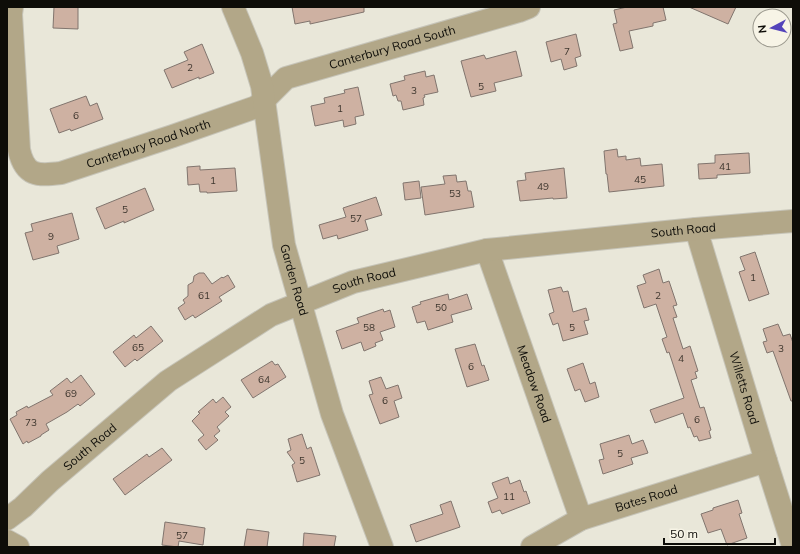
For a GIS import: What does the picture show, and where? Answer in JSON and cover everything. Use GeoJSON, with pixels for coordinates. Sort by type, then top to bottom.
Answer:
{"type":"FeatureCollection","features":[{"type":"Feature","properties":{"kind":"street","name":"Canterbury Road North"},"geometry":{"type":"LineString","coordinates":[[12,7],[11,14],[19,150],[22,160],[34,174],[49,175],[61,173],[256,107],[264,100]]}},
{"type":"Feature","properties":{"kind":"street","name":"Garden Road"},"geometry":{"type":"LineString","coordinates":[[233,7],[252,53],[262,86],[284,245],[332,414],[382,547]]}},
{"type":"Feature","properties":{"kind":"street","name":"Canterbury Road South"},"geometry":{"type":"LineString","coordinates":[[264,100],[286,78],[529,7]]}},
{"type":"Feature","properties":{"kind":"street","name":"South Road"},"geometry":{"type":"LineString","coordinates":[[7,519],[23,507],[168,381],[271,315],[353,282],[487,250],[793,221]]}},
{"type":"Feature","properties":{"kind":"street","name":"Willetts Road"},"geometry":{"type":"LineString","coordinates":[[696,229],[793,546]]}},
{"type":"Feature","properties":{"kind":"street","name":"Meadow Road"},"geometry":{"type":"LineString","coordinates":[[487,250],[581,519]]}},
{"type":"Feature","properties":{"kind":"street","name":"Bates Road"},"geometry":{"type":"LineString","coordinates":[[532,547],[581,519],[766,461]]}},
{"type":"Feature","properties":{"kind":"street"},"geometry":{"type":"LineString","coordinates":[[7,541],[18,547]]}},
{"type":"Feature","properties":{"kind":"building"},"geometry":{"type":"Polygon","coordinates":[[[54,7],[78,7],[78,29],[53,28],[54,7]]]}},
{"type":"Feature","properties":{"kind":"building"},"geometry":{"type":"Polygon","coordinates":[[[292,7],[364,7],[364,12],[310,24],[310,21],[295,24],[292,7]]]}},
{"type":"Feature","properties":{"kind":"building"},"geometry":{"type":"Polygon","coordinates":[[[627,7],[663,7],[666,20],[653,23],[653,26],[629,31],[633,48],[620,51],[613,24],[617,23],[614,10],[627,7]]]}},
{"type":"Feature","properties":{"kind":"building"},"geometry":{"type":"Polygon","coordinates":[[[689,7],[736,7],[728,24],[689,7]]]}},
{"type":"Feature","properties":{"kind":"building"},"geometry":{"type":"Polygon","coordinates":[[[576,34],[581,56],[575,58],[577,66],[564,70],[561,59],[551,62],[546,42],[576,34]]]}},
{"type":"Feature","properties":{"kind":"building"},"geometry":{"type":"Polygon","coordinates":[[[202,44],[214,73],[199,79],[199,77],[172,88],[164,70],[188,60],[184,52],[202,44]]]}},
{"type":"Feature","properties":{"kind":"building"},"geometry":{"type":"Polygon","coordinates":[[[516,51],[522,76],[494,83],[496,91],[471,97],[461,61],[484,55],[486,59],[516,51]]]}},
{"type":"Feature","properties":{"kind":"building"},"geometry":{"type":"Polygon","coordinates":[[[425,71],[426,77],[434,75],[438,92],[424,95],[424,105],[403,110],[401,101],[398,101],[396,95],[393,96],[390,84],[405,80],[404,76],[425,71]]]}},
{"type":"Feature","properties":{"kind":"building"},"geometry":{"type":"Polygon","coordinates":[[[358,87],[364,115],[355,117],[356,124],[344,127],[343,120],[315,126],[311,106],[325,103],[324,98],[345,93],[344,90],[358,87]]]}},
{"type":"Feature","properties":{"kind":"building"},"geometry":{"type":"Polygon","coordinates":[[[86,96],[90,106],[97,103],[103,119],[71,131],[70,129],[59,133],[50,109],[86,96]]]}},
{"type":"Feature","properties":{"kind":"building"},"geometry":{"type":"Polygon","coordinates":[[[617,149],[618,157],[626,156],[626,160],[640,158],[641,166],[662,164],[664,186],[609,192],[604,151],[617,149]]]}},
{"type":"Feature","properties":{"kind":"building"},"geometry":{"type":"Polygon","coordinates":[[[749,153],[750,173],[717,175],[717,178],[699,179],[698,164],[715,163],[715,155],[749,153]]]}},
{"type":"Feature","properties":{"kind":"building"},"geometry":{"type":"Polygon","coordinates":[[[200,166],[200,170],[235,168],[237,191],[207,193],[200,192],[199,184],[188,185],[187,167],[200,166]]]}},
{"type":"Feature","properties":{"kind":"building"},"geometry":{"type":"Polygon","coordinates":[[[564,168],[567,198],[520,201],[517,181],[526,180],[525,173],[564,168]]]}},
{"type":"Feature","properties":{"kind":"building"},"geometry":{"type":"Polygon","coordinates":[[[456,175],[457,182],[466,181],[468,191],[471,191],[474,207],[425,215],[421,187],[445,184],[443,176],[456,175]]]}},
{"type":"Feature","properties":{"kind":"building"},"geometry":{"type":"Polygon","coordinates":[[[419,181],[421,198],[405,200],[403,183],[419,181]]]}},
{"type":"Feature","properties":{"kind":"building"},"geometry":{"type":"Polygon","coordinates":[[[145,188],[154,210],[124,223],[124,221],[105,229],[96,208],[145,188]]]}},
{"type":"Feature","properties":{"kind":"building"},"geometry":{"type":"Polygon","coordinates":[[[376,197],[382,215],[365,220],[368,230],[338,239],[337,235],[323,239],[319,225],[346,217],[343,208],[376,197]]]}},
{"type":"Feature","properties":{"kind":"building"},"geometry":{"type":"Polygon","coordinates":[[[72,213],[79,239],[57,246],[59,253],[33,260],[25,233],[33,231],[31,224],[72,213]]]}},
{"type":"Feature","properties":{"kind":"building"},"geometry":{"type":"Polygon","coordinates":[[[755,252],[769,294],[749,301],[739,272],[745,270],[740,257],[755,252]]]}},
{"type":"Feature","properties":{"kind":"building"},"geometry":{"type":"Polygon","coordinates":[[[659,269],[663,283],[669,281],[677,305],[673,306],[677,317],[673,318],[683,349],[690,346],[698,371],[695,372],[697,378],[691,380],[700,408],[704,407],[711,430],[709,431],[711,438],[699,441],[697,436],[694,437],[690,427],[688,428],[683,413],[655,423],[650,410],[684,398],[669,352],[667,353],[662,339],[667,337],[656,304],[644,308],[637,286],[646,283],[643,275],[659,269]]]}},
{"type":"Feature","properties":{"kind":"building"},"geometry":{"type":"Polygon","coordinates":[[[199,273],[204,273],[212,284],[228,275],[235,287],[219,297],[222,301],[195,318],[193,315],[185,320],[178,308],[185,303],[183,300],[188,296],[188,285],[193,282],[194,276],[199,273]]]}},
{"type":"Feature","properties":{"kind":"building"},"geometry":{"type":"Polygon","coordinates":[[[561,287],[563,292],[568,291],[573,312],[586,308],[589,320],[584,321],[588,334],[563,341],[558,323],[553,325],[549,314],[554,312],[548,290],[561,287]]]}},
{"type":"Feature","properties":{"kind":"building"},"geometry":{"type":"Polygon","coordinates":[[[448,294],[449,300],[467,294],[472,309],[451,315],[453,322],[428,330],[425,321],[417,323],[412,307],[421,304],[420,302],[448,294]]]}},
{"type":"Feature","properties":{"kind":"building"},"geometry":{"type":"Polygon","coordinates":[[[383,309],[384,312],[390,310],[395,327],[380,332],[383,340],[375,343],[376,346],[364,351],[361,342],[342,349],[336,331],[359,323],[357,318],[383,309]]]}},
{"type":"Feature","properties":{"kind":"building"},"geometry":{"type":"Polygon","coordinates":[[[778,324],[783,336],[790,334],[793,343],[793,401],[791,401],[773,351],[767,353],[763,342],[767,341],[763,329],[778,324]]]}},
{"type":"Feature","properties":{"kind":"building"},"geometry":{"type":"Polygon","coordinates":[[[151,326],[163,341],[137,361],[135,359],[125,367],[113,352],[134,335],[136,338],[151,326]]]}},
{"type":"Feature","properties":{"kind":"building"},"geometry":{"type":"Polygon","coordinates":[[[475,344],[482,366],[484,365],[489,380],[467,387],[455,349],[475,344]]]}},
{"type":"Feature","properties":{"kind":"building"},"geometry":{"type":"Polygon","coordinates":[[[272,361],[275,365],[278,364],[286,377],[253,398],[241,380],[272,361]]]}},
{"type":"Feature","properties":{"kind":"building"},"geometry":{"type":"Polygon","coordinates":[[[583,363],[590,384],[595,382],[599,397],[585,402],[580,389],[575,391],[567,369],[583,363]]]}},
{"type":"Feature","properties":{"kind":"building"},"geometry":{"type":"Polygon","coordinates":[[[81,375],[95,394],[80,406],[78,404],[46,424],[49,430],[41,436],[23,444],[10,419],[17,415],[16,412],[27,406],[28,408],[53,395],[50,391],[67,378],[71,383],[81,375]]]}},
{"type":"Feature","properties":{"kind":"building"},"geometry":{"type":"Polygon","coordinates":[[[381,377],[386,389],[398,385],[402,398],[394,401],[399,417],[380,424],[369,395],[373,394],[369,381],[381,377]]]}},
{"type":"Feature","properties":{"kind":"building"},"geometry":{"type":"Polygon","coordinates":[[[223,397],[231,407],[225,412],[229,416],[217,427],[220,431],[214,436],[218,440],[206,450],[198,440],[204,435],[192,421],[200,413],[198,412],[213,399],[216,403],[223,397]]]}},
{"type":"Feature","properties":{"kind":"building"},"geometry":{"type":"Polygon","coordinates":[[[302,434],[307,449],[311,447],[320,475],[297,482],[292,465],[295,463],[287,452],[291,450],[288,439],[302,434]]]}},
{"type":"Feature","properties":{"kind":"building"},"geometry":{"type":"Polygon","coordinates":[[[629,435],[632,444],[643,440],[648,453],[631,458],[633,464],[603,474],[599,460],[604,459],[600,444],[629,435]]]}},
{"type":"Feature","properties":{"kind":"building"},"geometry":{"type":"Polygon","coordinates":[[[162,448],[172,460],[125,495],[113,479],[147,454],[149,457],[162,448]]]}},
{"type":"Feature","properties":{"kind":"building"},"geometry":{"type":"Polygon","coordinates":[[[508,477],[510,484],[520,480],[530,503],[502,514],[500,510],[492,513],[488,502],[498,498],[492,483],[508,477]]]}},
{"type":"Feature","properties":{"kind":"building"},"geometry":{"type":"Polygon","coordinates":[[[738,500],[742,513],[739,514],[747,538],[727,545],[721,529],[708,533],[701,514],[713,510],[713,508],[738,500]]]}},
{"type":"Feature","properties":{"kind":"building"},"geometry":{"type":"Polygon","coordinates":[[[451,501],[460,527],[416,542],[410,525],[443,514],[440,505],[451,501]]]}},
{"type":"Feature","properties":{"kind":"building"},"geometry":{"type":"Polygon","coordinates":[[[165,522],[205,528],[203,545],[179,541],[178,547],[162,545],[165,522]]]}},
{"type":"Feature","properties":{"kind":"building"},"geometry":{"type":"Polygon","coordinates":[[[247,529],[269,532],[267,547],[244,547],[247,529]]]}},
{"type":"Feature","properties":{"kind":"building"},"geometry":{"type":"Polygon","coordinates":[[[304,533],[336,536],[334,547],[303,547],[304,533]]]}}]}
